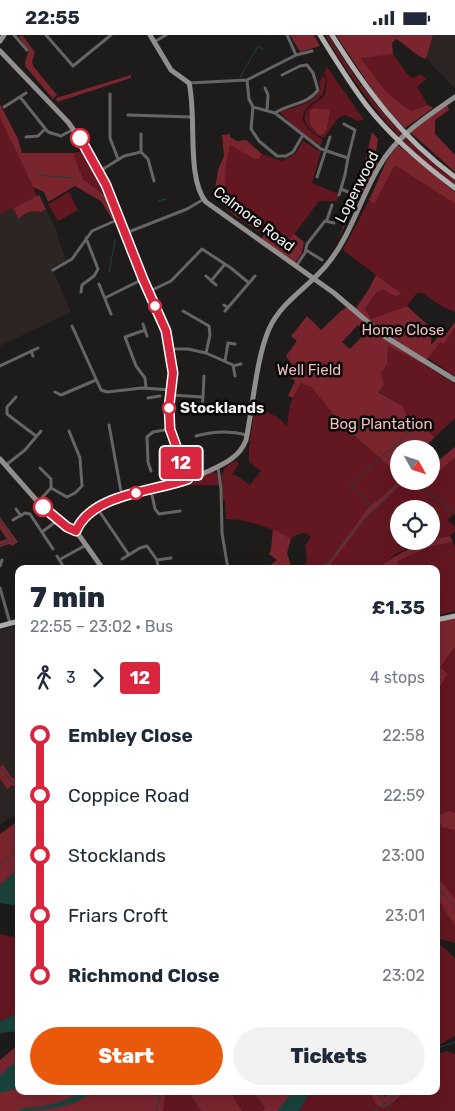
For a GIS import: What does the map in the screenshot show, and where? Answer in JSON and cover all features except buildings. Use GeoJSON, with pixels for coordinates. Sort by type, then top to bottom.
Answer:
{"type":"FeatureCollection","features":[{"type":"Feature","properties":{"kind":"main road"},"geometry":{"type":"LineString","coordinates":[[320,35],[342,72],[368,108],[394,137],[425,165],[455,188]]}},
{"type":"Feature","properties":{"kind":"main road"},"geometry":{"type":"LineString","coordinates":[[332,35],[377,103],[432,160],[455,177]]}},
{"type":"Feature","properties":{"kind":"main road"},"geometry":{"type":"LineString","coordinates":[[440,619],[455,616]]}},
{"type":"Feature","properties":{"kind":"main road"},"geometry":{"type":"LineString","coordinates":[[0,626],[15,622]]}},
{"type":"Feature","properties":{"kind":"street"},"geometry":{"type":"LineString","coordinates":[[0,41],[4,35]]}},
{"type":"Feature","properties":{"kind":"street"},"geometry":{"type":"LineString","coordinates":[[14,35],[27,50]]}},
{"type":"Feature","properties":{"kind":"street"},"geometry":{"type":"LineString","coordinates":[[46,35],[72,65],[110,35]]}},
{"type":"Feature","properties":{"kind":"street"},"geometry":{"type":"LineString","coordinates":[[150,35],[171,70],[189,83],[247,80],[296,55],[312,51]]}},
{"type":"Feature","properties":{"kind":"street"},"geometry":{"type":"LineString","coordinates":[[154,42],[166,35]]}},
{"type":"Feature","properties":{"kind":"street"},"geometry":{"type":"LineString","coordinates":[[287,35],[296,55]]}},
{"type":"Feature","properties":{"kind":"street"},"geometry":{"type":"LineString","coordinates":[[0,51],[46,97],[74,129],[100,171],[148,292],[164,324],[171,349],[173,373],[169,407],[170,429],[188,479]]}},
{"type":"Feature","properties":{"kind":"street"},"geometry":{"type":"LineString","coordinates":[[275,113],[281,109],[305,102],[318,90],[319,86],[310,67],[304,65],[282,75]]}},
{"type":"Feature","properties":{"kind":"street"},"geometry":{"type":"LineString","coordinates":[[292,71],[294,76]]}},
{"type":"Feature","properties":{"kind":"street"},"geometry":{"type":"LineString","coordinates":[[247,80],[253,107],[250,124],[252,132],[259,141],[277,156],[290,155],[303,135]]}},
{"type":"Feature","properties":{"kind":"street","name":"Calmore Road"},"geometry":{"type":"LineString","coordinates":[[189,83],[195,162],[200,191],[204,199],[219,213],[336,295],[384,336],[455,380]]}},
{"type":"Feature","properties":{"kind":"street"},"geometry":{"type":"LineString","coordinates":[[265,88],[268,95],[267,110]]}},
{"type":"Feature","properties":{"kind":"street"},"geometry":{"type":"LineString","coordinates":[[4,107],[26,93]]}},
{"type":"Feature","properties":{"kind":"street"},"geometry":{"type":"LineString","coordinates":[[110,94],[110,142],[118,159]]}},
{"type":"Feature","properties":{"kind":"street"},"geometry":{"type":"LineString","coordinates":[[20,97],[51,134],[61,136],[74,129]]}},
{"type":"Feature","properties":{"kind":"street","name":"Loperwood"},"geometry":{"type":"LineString","coordinates":[[247,435],[267,335],[282,308],[328,264],[339,248],[380,165],[395,145],[411,129],[455,97]]}},
{"type":"Feature","properties":{"kind":"street"},"geometry":{"type":"LineString","coordinates":[[253,107],[275,113],[312,144],[325,151],[348,157]]}},
{"type":"Feature","properties":{"kind":"street"},"geometry":{"type":"LineString","coordinates":[[128,115],[193,117]]}},
{"type":"Feature","properties":{"kind":"street"},"geometry":{"type":"LineString","coordinates":[[339,195],[355,130],[344,124]]}},
{"type":"Feature","properties":{"kind":"street"},"geometry":{"type":"LineString","coordinates":[[26,137],[38,136],[45,129]]}},
{"type":"Feature","properties":{"kind":"street"},"geometry":{"type":"LineString","coordinates":[[141,134],[141,152],[148,159],[154,181]]}},
{"type":"Feature","properties":{"kind":"street"},"geometry":{"type":"LineString","coordinates":[[317,177],[330,137]]}},
{"type":"Feature","properties":{"kind":"street"},"geometry":{"type":"LineString","coordinates":[[100,171],[118,159],[141,152]]}},
{"type":"Feature","properties":{"kind":"street"},"geometry":{"type":"LineString","coordinates":[[341,189],[348,192]]}},
{"type":"Feature","properties":{"kind":"street"},"geometry":{"type":"LineString","coordinates":[[131,231],[187,209],[204,199]]}},
{"type":"Feature","properties":{"kind":"street"},"geometry":{"type":"LineString","coordinates":[[296,266],[307,244],[327,221],[332,205]]}},
{"type":"Feature","properties":{"kind":"street"},"geometry":{"type":"LineString","coordinates":[[53,270],[72,259],[86,238],[96,228],[120,219]]}},
{"type":"Feature","properties":{"kind":"street"},"geometry":{"type":"LineString","coordinates":[[327,221],[334,223]]}},
{"type":"Feature","properties":{"kind":"street"},"geometry":{"type":"LineString","coordinates":[[81,292],[80,287],[94,276],[98,269],[86,238]]}},
{"type":"Feature","properties":{"kind":"street"},"geometry":{"type":"LineString","coordinates":[[201,244],[202,249]]}},
{"type":"Feature","properties":{"kind":"street"},"geometry":{"type":"LineString","coordinates":[[148,292],[171,281],[202,249]]}},
{"type":"Feature","properties":{"kind":"street"},"geometry":{"type":"LineString","coordinates":[[202,249],[206,250],[249,283]]}},
{"type":"Feature","properties":{"kind":"street"},"geometry":{"type":"LineString","coordinates":[[306,249],[322,260]]}},
{"type":"Feature","properties":{"kind":"street"},"geometry":{"type":"LineString","coordinates":[[211,281],[225,265]]}},
{"type":"Feature","properties":{"kind":"street"},"geometry":{"type":"LineString","coordinates":[[206,276],[216,285]]}},
{"type":"Feature","properties":{"kind":"street"},"geometry":{"type":"LineString","coordinates":[[224,305],[226,310],[255,276]]}},
{"type":"Feature","properties":{"kind":"street"},"geometry":{"type":"LineString","coordinates":[[105,298],[143,279]]}},
{"type":"Feature","properties":{"kind":"street"},"geometry":{"type":"LineString","coordinates":[[99,284],[112,314]]}},
{"type":"Feature","properties":{"kind":"street"},"geometry":{"type":"LineString","coordinates":[[183,311],[209,326],[210,335],[206,353]]}},
{"type":"Feature","properties":{"kind":"street"},"geometry":{"type":"LineString","coordinates":[[143,324],[147,336]]}},
{"type":"Feature","properties":{"kind":"street"},"geometry":{"type":"LineString","coordinates":[[72,326],[100,388],[105,391],[146,388],[203,397]]}},
{"type":"Feature","properties":{"kind":"street"},"geometry":{"type":"LineString","coordinates":[[145,330],[125,337],[136,366],[145,378],[146,388]]}},
{"type":"Feature","properties":{"kind":"street"},"geometry":{"type":"LineString","coordinates":[[225,361],[228,343],[235,344]]}},
{"type":"Feature","properties":{"kind":"street"},"geometry":{"type":"LineString","coordinates":[[0,366],[38,348]]}},
{"type":"Feature","properties":{"kind":"street"},"geometry":{"type":"LineString","coordinates":[[171,349],[182,348],[206,353],[233,366],[241,364]]}},
{"type":"Feature","properties":{"kind":"street"},"geometry":{"type":"LineString","coordinates":[[30,351],[33,357]]}},
{"type":"Feature","properties":{"kind":"street"},"geometry":{"type":"LineString","coordinates":[[233,366],[235,376]]}},
{"type":"Feature","properties":{"kind":"street"},"geometry":{"type":"LineString","coordinates":[[202,409],[204,376]]}},
{"type":"Feature","properties":{"kind":"street"},"geometry":{"type":"LineString","coordinates":[[55,392],[61,395],[96,380]]}},
{"type":"Feature","properties":{"kind":"street"},"geometry":{"type":"LineString","coordinates":[[148,397],[158,397],[157,389]]}},
{"type":"Feature","properties":{"kind":"street"},"geometry":{"type":"LineString","coordinates":[[16,397],[6,409],[7,413],[36,437]]}},
{"type":"Feature","properties":{"kind":"street"},"geometry":{"type":"LineString","coordinates":[[115,428],[110,427],[122,497]]}},
{"type":"Feature","properties":{"kind":"street"},"geometry":{"type":"LineString","coordinates":[[151,471],[148,462],[147,437],[153,432],[170,429]]}},
{"type":"Feature","properties":{"kind":"street"},"geometry":{"type":"LineString","coordinates":[[6,465],[25,450],[41,431]]}},
{"type":"Feature","properties":{"kind":"street"},"geometry":{"type":"LineString","coordinates":[[51,488],[67,497],[79,491],[82,486],[80,458],[69,431]]}},
{"type":"Feature","properties":{"kind":"street"},"geometry":{"type":"LineString","coordinates":[[76,531],[82,522],[97,508],[122,497],[188,479],[218,467],[238,453],[244,446],[247,435],[231,431],[210,432],[196,436]]}},
{"type":"Feature","properties":{"kind":"street"},"geometry":{"type":"LineString","coordinates":[[0,459],[38,502],[69,529],[76,531],[100,565]]}},
{"type":"Feature","properties":{"kind":"street"},"geometry":{"type":"LineString","coordinates":[[218,467],[222,489],[222,533],[227,565]]}},
{"type":"Feature","properties":{"kind":"street"},"geometry":{"type":"LineString","coordinates":[[38,502],[51,488],[51,479],[40,468]]}},
{"type":"Feature","properties":{"kind":"street"},"geometry":{"type":"LineString","coordinates":[[151,490],[158,514],[180,511]]}},
{"type":"Feature","properties":{"kind":"street"},"geometry":{"type":"LineString","coordinates":[[97,508],[129,555]]}},
{"type":"Feature","properties":{"kind":"street"},"geometry":{"type":"LineString","coordinates":[[16,509],[21,515]]}},
{"type":"Feature","properties":{"kind":"street"},"geometry":{"type":"LineString","coordinates":[[13,520],[25,513],[30,514],[53,549]]}},
{"type":"Feature","properties":{"kind":"street"},"geometry":{"type":"LineString","coordinates":[[42,532],[58,520]]}},
{"type":"Feature","properties":{"kind":"street"},"geometry":{"type":"LineString","coordinates":[[60,560],[86,545]]}},
{"type":"Feature","properties":{"kind":"street"},"geometry":{"type":"LineString","coordinates":[[122,559],[146,546],[157,560],[158,565]]}},
{"type":"Feature","properties":{"kind":"street"},"geometry":{"type":"LineString","coordinates":[[57,556],[62,565]]}},
{"type":"Feature","properties":{"kind":"street"},"geometry":{"type":"LineString","coordinates":[[157,560],[171,558]]}},
{"type":"Feature","properties":{"kind":"street"},"geometry":{"type":"LineString","coordinates":[[0,566],[2,560]]}},
{"type":"Feature","properties":{"kind":"street"},"geometry":{"type":"LineString","coordinates":[[0,588],[10,623]]}},
{"type":"Feature","properties":{"kind":"shaded area"},"geometry":{"type":"Polygon","coordinates":[[[325,35],[328,35],[355,76],[384,114],[418,149],[455,180],[455,185],[416,153],[382,117],[352,77],[325,35]]]}},
{"type":"Feature","properties":{"kind":"shaded area"},"geometry":{"type":"Polygon","coordinates":[[[421,35],[455,35],[455,89],[429,62],[421,35]]]}},
{"type":"Feature","properties":{"kind":"shaded area"},"geometry":{"type":"Polygon","coordinates":[[[393,54],[409,76],[414,78],[420,74],[426,79],[417,87],[428,105],[411,111],[403,106],[383,87],[360,57],[393,54]]]}},
{"type":"Feature","properties":{"kind":"shaded area"},"geometry":{"type":"Polygon","coordinates":[[[327,67],[364,120],[358,121],[345,115],[338,118],[324,138],[311,130],[305,122],[305,117],[309,108],[325,95],[327,79],[324,73],[327,67]],[[314,108],[311,121],[327,129],[329,117],[326,109],[314,108]]]}},
{"type":"Feature","properties":{"kind":"shaded area"},"geometry":{"type":"Polygon","coordinates":[[[323,75],[326,79],[323,94],[308,107],[303,117],[306,126],[323,140],[320,146],[292,125],[280,112],[304,104],[314,98],[321,88],[319,83],[323,75]]]}},
{"type":"Feature","properties":{"kind":"shaded area"},"geometry":{"type":"Polygon","coordinates":[[[0,116],[37,196],[0,214],[0,116]]]}},
{"type":"Feature","properties":{"kind":"shaded area"},"geometry":{"type":"Polygon","coordinates":[[[303,141],[321,152],[312,183],[339,196],[337,201],[319,201],[285,247],[246,223],[228,207],[220,189],[221,179],[230,143],[233,143],[257,159],[262,154],[282,161],[295,154],[303,141]]]}},
{"type":"Feature","properties":{"kind":"shaded area"},"geometry":{"type":"Polygon","coordinates":[[[84,151],[108,197],[83,179],[73,153],[84,151]]]}},
{"type":"Feature","properties":{"kind":"shaded area"},"geometry":{"type":"Polygon","coordinates":[[[395,165],[455,204],[455,312],[443,307],[422,293],[417,293],[407,306],[373,319],[365,310],[376,293],[383,290],[395,296],[401,294],[343,250],[369,200],[374,203],[395,165]]]}},
{"type":"Feature","properties":{"kind":"shaded area"},"geometry":{"type":"Polygon","coordinates":[[[69,192],[78,210],[58,221],[48,204],[69,192]]]}},
{"type":"Feature","properties":{"kind":"shaded area"},"geometry":{"type":"Polygon","coordinates":[[[39,195],[56,229],[59,242],[67,260],[52,268],[71,312],[0,346],[0,214],[39,195]]]}},
{"type":"Feature","properties":{"kind":"shaded area"},"geometry":{"type":"Polygon","coordinates":[[[455,327],[455,377],[428,358],[440,341],[444,343],[455,327]]]}},
{"type":"Feature","properties":{"kind":"shaded area"},"geometry":{"type":"Polygon","coordinates":[[[388,346],[411,356],[455,384],[455,418],[435,437],[413,419],[407,418],[403,406],[378,391],[384,385],[381,373],[387,365],[388,346]]]}},
{"type":"Feature","properties":{"kind":"shaded area"},"geometry":{"type":"Polygon","coordinates":[[[301,383],[312,388],[341,424],[390,467],[390,490],[369,507],[328,562],[323,565],[305,565],[307,560],[305,545],[311,537],[305,533],[296,535],[291,539],[260,525],[226,519],[222,486],[222,476],[225,468],[236,461],[239,464],[231,476],[234,474],[250,485],[261,471],[249,462],[255,406],[277,417],[287,426],[290,404],[301,383]]]}},
{"type":"Feature","properties":{"kind":"shaded area"},"geometry":{"type":"Polygon","coordinates":[[[455,458],[455,515],[453,514],[448,520],[455,527],[455,531],[450,536],[440,538],[440,500],[390,500],[390,550],[404,550],[381,565],[330,565],[366,518],[396,490],[440,490],[440,470],[455,458]]]}},
{"type":"Feature","properties":{"kind":"shaded area"},"geometry":{"type":"Polygon","coordinates":[[[211,472],[216,473],[219,477],[220,485],[189,485],[188,482],[211,472]]]}},
{"type":"Feature","properties":{"kind":"shaded area"},"geometry":{"type":"Polygon","coordinates":[[[453,542],[455,548],[455,611],[440,615],[440,565],[398,565],[398,561],[423,550],[440,550],[440,544],[453,542]]]}},
{"type":"Feature","properties":{"kind":"shaded area"},"geometry":{"type":"Polygon","coordinates":[[[455,620],[455,943],[440,939],[440,625],[455,620]]]}},
{"type":"Feature","properties":{"kind":"shaded area"},"geometry":{"type":"Polygon","coordinates":[[[15,626],[15,815],[0,824],[0,630],[15,626]]]}},
{"type":"Feature","properties":{"kind":"shaded area"},"geometry":{"type":"Polygon","coordinates":[[[15,872],[15,905],[0,903],[0,885],[15,872]]]}},
{"type":"Feature","properties":{"kind":"shaded area"},"geometry":{"type":"Polygon","coordinates":[[[0,934],[15,937],[15,1015],[0,1021],[0,934]]]}},
{"type":"Feature","properties":{"kind":"shaded area"},"geometry":{"type":"Polygon","coordinates":[[[440,945],[455,959],[455,1036],[440,1045],[440,945]]]}},
{"type":"Feature","properties":{"kind":"shaded area"},"geometry":{"type":"Polygon","coordinates":[[[15,1015],[15,1031],[0,1033],[0,1021],[15,1015]]]}},
{"type":"Feature","properties":{"kind":"shaded area"},"geometry":{"type":"Polygon","coordinates":[[[447,1051],[455,1054],[455,1111],[299,1111],[309,1095],[372,1095],[375,1100],[394,1103],[402,1095],[440,1095],[440,1054],[447,1051]]]}},
{"type":"Feature","properties":{"kind":"shaded area"},"geometry":{"type":"Polygon","coordinates":[[[15,1062],[15,1089],[0,1093],[0,1075],[15,1062]]]}},
{"type":"Feature","properties":{"kind":"shaded area"},"geometry":{"type":"Polygon","coordinates":[[[77,1095],[89,1095],[68,1105],[39,1110],[18,1111],[20,1109],[37,1107],[77,1095]]]}},
{"type":"Feature","properties":{"kind":"shaded area"},"geometry":{"type":"Polygon","coordinates":[[[165,1095],[191,1095],[201,1111],[163,1111],[165,1095]]]}},
{"type":"Feature","properties":{"kind":"shaded area"},"geometry":{"type":"Polygon","coordinates":[[[232,1095],[255,1095],[265,1108],[262,1111],[242,1111],[232,1095]]]}},
{"type":"Feature","properties":{"kind":"shaded area"},"geometry":{"type":"Polygon","coordinates":[[[291,1095],[309,1095],[299,1111],[277,1111],[291,1095]]]}},
{"type":"Feature","properties":{"kind":"green space"},"geometry":{"type":"Polygon","coordinates":[[[22,35],[35,52],[32,62],[34,67],[57,95],[53,99],[25,66],[29,50],[19,37],[22,35]]]}},
{"type":"Feature","properties":{"kind":"green space"},"geometry":{"type":"Polygon","coordinates":[[[290,35],[314,35],[320,46],[300,52],[290,35]]]}},
{"type":"Feature","properties":{"kind":"green space"},"geometry":{"type":"Polygon","coordinates":[[[336,35],[433,35],[426,59],[418,56],[396,39],[392,43],[393,54],[361,58],[383,87],[403,106],[411,111],[428,105],[433,108],[405,128],[380,101],[336,35]]]}},
{"type":"Feature","properties":{"kind":"green space"},"geometry":{"type":"Polygon","coordinates":[[[131,75],[131,78],[57,102],[56,98],[131,75]]]}},
{"type":"Feature","properties":{"kind":"green space"},"geometry":{"type":"Polygon","coordinates":[[[0,104],[18,139],[22,153],[73,153],[83,179],[107,197],[117,217],[112,219],[101,201],[75,186],[48,202],[44,192],[33,187],[0,117],[0,104]]]}},
{"type":"Feature","properties":{"kind":"green space"},"geometry":{"type":"Polygon","coordinates":[[[447,105],[449,110],[435,120],[435,134],[455,155],[455,172],[410,132],[447,105]]]}},
{"type":"Feature","properties":{"kind":"green space"},"geometry":{"type":"Polygon","coordinates":[[[314,108],[330,111],[327,129],[322,135],[318,135],[310,123],[310,111],[314,108]]]}},
{"type":"Feature","properties":{"kind":"green space"},"geometry":{"type":"Polygon","coordinates":[[[372,132],[378,139],[376,152],[378,163],[338,239],[357,194],[372,132]]]}},
{"type":"Feature","properties":{"kind":"green space"},"geometry":{"type":"Polygon","coordinates":[[[230,134],[230,137],[237,141],[246,140],[262,154],[259,159],[255,159],[230,145],[225,169],[225,183],[230,207],[239,219],[224,206],[215,189],[218,170],[224,156],[222,135],[230,134]]]}},
{"type":"Feature","properties":{"kind":"green space"},"geometry":{"type":"Polygon","coordinates":[[[398,145],[455,192],[455,204],[395,165],[374,204],[369,200],[387,160],[398,145]]]}},
{"type":"Feature","properties":{"kind":"green space"},"geometry":{"type":"Polygon","coordinates":[[[39,195],[46,209],[41,212],[29,212],[19,219],[13,208],[39,195]]]}},
{"type":"Feature","properties":{"kind":"green space"},"geometry":{"type":"Polygon","coordinates":[[[294,234],[304,242],[302,253],[295,263],[261,240],[264,235],[285,247],[294,234]]]}},
{"type":"Feature","properties":{"kind":"green space"},"geometry":{"type":"Polygon","coordinates":[[[376,275],[402,294],[395,296],[383,290],[376,293],[365,309],[372,319],[407,306],[432,329],[431,345],[442,333],[445,336],[455,322],[455,327],[444,344],[440,342],[424,364],[388,346],[387,365],[381,373],[384,385],[378,392],[403,406],[407,418],[412,419],[435,437],[432,440],[390,440],[390,467],[341,424],[312,388],[301,383],[293,398],[288,396],[295,381],[287,375],[293,367],[286,356],[297,341],[291,336],[307,316],[321,330],[351,304],[356,308],[376,275]],[[358,325],[342,342],[350,349],[366,332],[358,325]]]}},
{"type":"Feature","properties":{"kind":"green space"},"geometry":{"type":"Polygon","coordinates":[[[455,447],[455,458],[440,470],[440,459],[455,447]]]}},
{"type":"Feature","properties":{"kind":"green space"},"geometry":{"type":"Polygon","coordinates":[[[390,490],[396,490],[366,518],[330,565],[323,565],[328,562],[369,507],[390,490]]]}},
{"type":"Feature","properties":{"kind":"green space"},"geometry":{"type":"Polygon","coordinates":[[[0,517],[18,542],[12,546],[10,544],[0,547],[0,541],[7,539],[0,529],[0,517]]]}},
{"type":"Feature","properties":{"kind":"green space"},"geometry":{"type":"Polygon","coordinates":[[[273,529],[291,539],[287,553],[291,565],[270,565],[277,560],[269,554],[273,529]]]}},
{"type":"Feature","properties":{"kind":"green space"},"geometry":{"type":"Polygon","coordinates":[[[450,536],[453,542],[440,544],[440,538],[450,536]]]}},
{"type":"Feature","properties":{"kind":"green space"},"geometry":{"type":"Polygon","coordinates":[[[408,550],[423,550],[398,561],[398,565],[382,565],[408,550]]]}},
{"type":"Feature","properties":{"kind":"green space"},"geometry":{"type":"Polygon","coordinates":[[[455,617],[455,647],[440,667],[440,621],[455,617]]]}},
{"type":"Feature","properties":{"kind":"green space"},"geometry":{"type":"Polygon","coordinates":[[[440,667],[448,674],[440,686],[440,667]]]}},
{"type":"Feature","properties":{"kind":"green space"},"geometry":{"type":"Polygon","coordinates":[[[0,765],[1,767],[3,765],[12,778],[15,777],[15,787],[12,785],[7,789],[0,778],[0,765]]]}},
{"type":"Feature","properties":{"kind":"green space"},"geometry":{"type":"Polygon","coordinates":[[[448,811],[455,813],[455,830],[442,827],[440,815],[448,811]]]}},
{"type":"Feature","properties":{"kind":"green space"},"geometry":{"type":"Polygon","coordinates":[[[15,823],[15,872],[0,885],[0,834],[15,823]]]}},
{"type":"Feature","properties":{"kind":"green space"},"geometry":{"type":"Polygon","coordinates":[[[440,880],[455,899],[455,925],[447,913],[441,902],[440,880]]]}},
{"type":"Feature","properties":{"kind":"green space"},"geometry":{"type":"Polygon","coordinates":[[[15,1047],[15,1095],[165,1095],[163,1111],[0,1111],[0,1060],[15,1047]]]}},
{"type":"Feature","properties":{"kind":"green space"},"geometry":{"type":"Polygon","coordinates":[[[191,1095],[232,1095],[242,1111],[201,1111],[191,1095]]]}},
{"type":"Feature","properties":{"kind":"green space"},"geometry":{"type":"Polygon","coordinates":[[[255,1095],[299,1095],[286,1111],[262,1111],[265,1108],[255,1095]]]}},
{"type":"Feature","properties":{"kind":"green space"},"geometry":{"type":"Polygon","coordinates":[[[371,1095],[383,1095],[385,1097],[387,1095],[402,1095],[383,1108],[376,1104],[371,1095]]]}},
{"type":"Feature","properties":{"kind":"waterway"},"geometry":{"type":"LineString","coordinates":[[240,77],[258,46],[264,50]]}},
{"type":"Feature","properties":{"kind":"waterway"},"geometry":{"type":"LineString","coordinates":[[37,175],[74,178]]}},
{"type":"Feature","properties":{"kind":"waterway"},"geometry":{"type":"LineString","coordinates":[[158,201],[166,199]]}},
{"type":"Feature","properties":{"kind":"waterway"},"geometry":{"type":"LineString","coordinates":[[109,273],[115,240]]}},
{"type":"Feature","properties":{"kind":"waterway"},"geometry":{"type":"LineString","coordinates":[[373,508],[350,484],[414,429]]}},
{"type":"Feature","properties":{"kind":"waterway"},"geometry":{"type":"LineString","coordinates":[[326,565],[365,518],[393,490]]}},
{"type":"Feature","properties":{"kind":"waterway"},"geometry":{"type":"LineString","coordinates":[[425,490],[455,513]]}},
{"type":"Feature","properties":{"kind":"waterway"},"geometry":{"type":"LineString","coordinates":[[0,520],[13,540],[0,545]]}},
{"type":"Feature","properties":{"kind":"waterway"},"geometry":{"type":"LineString","coordinates":[[0,768],[15,783]]}},
{"type":"Feature","properties":{"kind":"waterway"},"geometry":{"type":"LineString","coordinates":[[0,865],[15,851]]}},
{"type":"Feature","properties":{"kind":"waterway"},"geometry":{"type":"LineString","coordinates":[[440,890],[455,906]]}},
{"type":"Feature","properties":{"kind":"waterway"},"geometry":{"type":"LineString","coordinates":[[440,1047],[455,1042]]}},
{"type":"Feature","properties":{"kind":"waterway"},"geometry":{"type":"LineString","coordinates":[[156,1111],[160,1095]]}},
{"type":"Feature","properties":{"kind":"waterway"},"geometry":{"type":"LineString","coordinates":[[378,1095],[391,1111]]}},
{"type":"Feature","properties":{"kind":"waterway"},"geometry":{"type":"LineString","coordinates":[[373,1111],[390,1101],[394,1095]]}},
{"type":"Feature","properties":{"kind":"bus line","name":"12"},"geometry":{"type":"LineString","coordinates":[[43,507],[71,530],[76,531],[86,517],[107,502],[188,479],[170,429],[169,407],[173,381],[170,343],[116,207],[95,161],[80,138]]}},
{"type":"Feature","properties":{"kind":"place","name":"Stocklands"},"geometry":{"type":"Point","coordinates":[169,408]}},
{"type":"Feature","properties":{"kind":"park label","name":"Home Close"},"geometry":{"type":"Point","coordinates":[403,330]}},
{"type":"Feature","properties":{"kind":"park label","name":"Well Field"},"geometry":{"type":"Point","coordinates":[309,370]}},
{"type":"Feature","properties":{"kind":"park label","name":"Bog Plantation"},"geometry":{"type":"Point","coordinates":[381,424]}}]}
